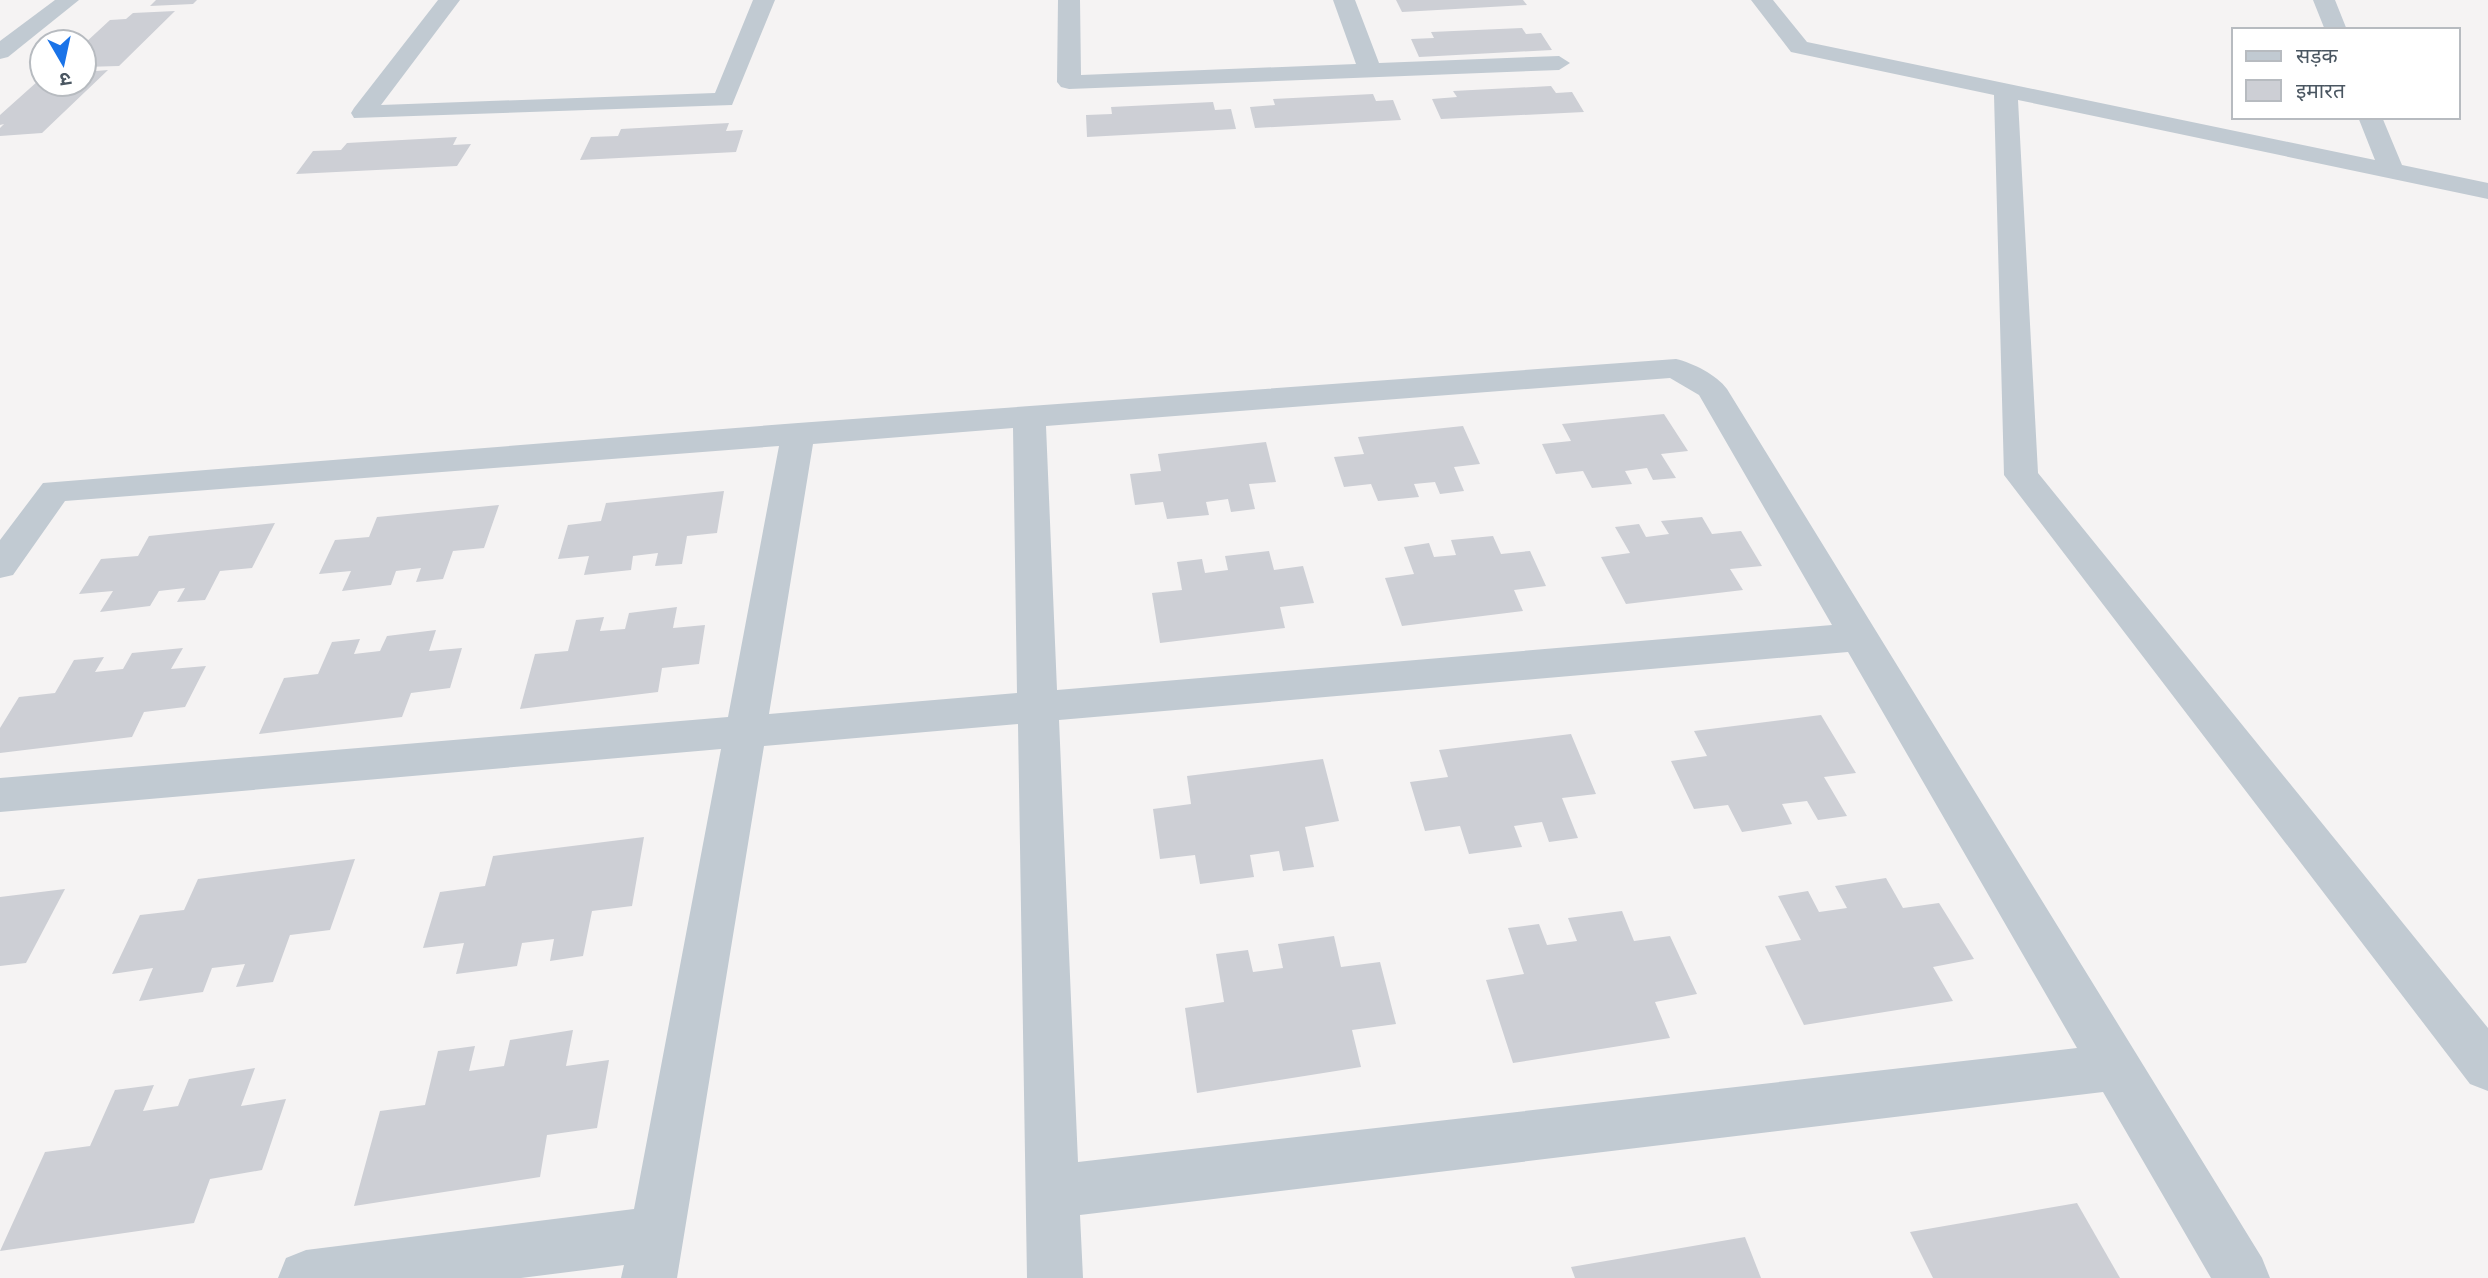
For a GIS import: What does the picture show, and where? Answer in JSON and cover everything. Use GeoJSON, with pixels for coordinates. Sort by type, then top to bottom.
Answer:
{"type":"FeatureCollection","features":[{"type":"Feature","properties":{"kind":"street"},"geometry":{"type":"LineString","coordinates":[[0,52],[68,0]]}},
{"type":"Feature","properties":{"kind":"street"},"geometry":{"type":"LineString","coordinates":[[449,0],[363,113],[723,100],[764,0]]}},
{"type":"Feature","properties":{"kind":"street"},"geometry":{"type":"LineString","coordinates":[[1069,0],[1069,82],[1559,63]]}},
{"type":"Feature","properties":{"kind":"street"},"geometry":{"type":"LineString","coordinates":[[1344,0],[1370,70]]}},
{"type":"Feature","properties":{"kind":"street"},"geometry":{"type":"LineString","coordinates":[[1762,0],[1799,47],[2488,191]]}},
{"type":"Feature","properties":{"kind":"street"},"geometry":{"type":"LineString","coordinates":[[2324,0],[2335,28]]}},
{"type":"Feature","properties":{"kind":"street"},"geometry":{"type":"LineString","coordinates":[[2006,90],[2021,475],[2488,1067]]}},
{"type":"Feature","properties":{"kind":"street"},"geometry":{"type":"LineString","coordinates":[[2372,119],[2392,171]]}},
{"type":"Feature","properties":{"kind":"street"},"geometry":{"type":"LineString","coordinates":[[0,566],[55,491],[1676,368],[1711,389],[2242,1278]]}},
{"type":"Feature","properties":{"kind":"street"},"geometry":{"type":"LineString","coordinates":[[1030,416],[1055,1278]]}},
{"type":"Feature","properties":{"kind":"street"},"geometry":{"type":"LineString","coordinates":[[306,1278],[653,1256],[799,433]]}},
{"type":"Feature","properties":{"kind":"street"},"geometry":{"type":"LineString","coordinates":[[0,795],[1858,637]]}},
{"type":"Feature","properties":{"kind":"street"},"geometry":{"type":"LineString","coordinates":[[1052,1192],[2115,1067]]}},
{"type":"Feature","properties":{"kind":"building"},"geometry":{"type":"Polygon","coordinates":[[[156,0],[197,0],[193,4],[150,6],[156,0]]]}},
{"type":"Feature","properties":{"kind":"building"},"geometry":{"type":"Polygon","coordinates":[[[1396,0],[1523,0],[1527,5],[1402,12],[1396,0]]]}},
{"type":"Feature","properties":{"kind":"building"},"geometry":{"type":"Polygon","coordinates":[[[175,11],[119,66],[98,67],[98,31],[110,20],[126,19],[133,13],[175,11]]]}},
{"type":"Feature","properties":{"kind":"building"},"geometry":{"type":"Polygon","coordinates":[[[1522,28],[1526,34],[1541,33],[1552,50],[1419,57],[1411,39],[1434,38],[1431,32],[1522,28]]]}},
{"type":"Feature","properties":{"kind":"building"},"geometry":{"type":"Polygon","coordinates":[[[108,70],[98,80],[98,71],[108,70]]]}},
{"type":"Feature","properties":{"kind":"building"},"geometry":{"type":"Polygon","coordinates":[[[1551,86],[1556,93],[1572,92],[1584,112],[1441,119],[1432,99],[1457,97],[1453,91],[1551,86]]]}},
{"type":"Feature","properties":{"kind":"building"},"geometry":{"type":"Polygon","coordinates":[[[28,90],[28,98],[79,98],[42,133],[0,136],[0,128],[4,124],[0,125],[0,115],[28,90]]]}},
{"type":"Feature","properties":{"kind":"building"},"geometry":{"type":"Polygon","coordinates":[[[1373,94],[1376,101],[1393,100],[1401,120],[1255,128],[1250,107],[1275,105],[1273,99],[1373,94]]]}},
{"type":"Feature","properties":{"kind":"building"},"geometry":{"type":"Polygon","coordinates":[[[1213,102],[1215,110],[1231,109],[1236,129],[1087,137],[1086,115],[1112,114],[1111,107],[1213,102]]]}},
{"type":"Feature","properties":{"kind":"building"},"geometry":{"type":"Polygon","coordinates":[[[729,123],[726,131],[743,130],[736,152],[580,160],[591,137],[618,136],[621,129],[729,123]]]}},
{"type":"Feature","properties":{"kind":"building"},"geometry":{"type":"Polygon","coordinates":[[[457,137],[453,145],[471,144],[457,166],[296,174],[313,151],[341,150],[347,143],[457,137]]]}},
{"type":"Feature","properties":{"kind":"building"},"geometry":{"type":"Polygon","coordinates":[[[1664,414],[1688,451],[1661,454],[1676,478],[1653,480],[1647,468],[1625,471],[1632,484],[1592,488],[1583,471],[1556,474],[1542,444],[1571,441],[1562,424],[1664,414]]]}},
{"type":"Feature","properties":{"kind":"building"},"geometry":{"type":"Polygon","coordinates":[[[1463,426],[1480,464],[1454,467],[1464,491],[1440,494],[1435,482],[1414,484],[1419,497],[1378,501],[1371,484],[1344,487],[1334,457],[1364,454],[1358,437],[1463,426]]]}},
{"type":"Feature","properties":{"kind":"building"},"geometry":{"type":"Polygon","coordinates":[[[1266,442],[1276,482],[1249,484],[1255,509],[1231,512],[1228,499],[1206,502],[1209,515],[1167,519],[1163,502],[1135,505],[1130,474],[1161,471],[1158,454],[1266,442]]]}},
{"type":"Feature","properties":{"kind":"building"},"geometry":{"type":"Polygon","coordinates":[[[724,491],[717,533],[687,536],[682,564],[655,566],[658,553],[633,556],[631,570],[584,575],[589,556],[558,559],[568,525],[601,521],[606,503],[724,491]]]}},
{"type":"Feature","properties":{"kind":"building"},"geometry":{"type":"Polygon","coordinates":[[[499,505],[484,548],[453,551],[443,579],[416,582],[421,568],[396,571],[391,585],[342,591],[351,571],[319,574],[335,540],[369,537],[377,517],[499,505]]]}},
{"type":"Feature","properties":{"kind":"building"},"geometry":{"type":"Polygon","coordinates":[[[1702,517],[1712,534],[1741,531],[1762,566],[1730,569],[1743,590],[1626,604],[1601,557],[1630,553],[1615,527],[1639,524],[1646,537],[1669,534],[1661,521],[1702,517]]]}},
{"type":"Feature","properties":{"kind":"building"},"geometry":{"type":"Polygon","coordinates":[[[275,523],[252,568],[220,571],[205,600],[177,602],[185,588],[159,591],[150,606],[100,612],[113,591],[79,594],[101,559],[138,556],[149,536],[275,523]]]}},
{"type":"Feature","properties":{"kind":"building"},"geometry":{"type":"Polygon","coordinates":[[[1493,536],[1501,554],[1530,551],[1546,586],[1514,590],[1523,611],[1402,626],[1385,578],[1414,574],[1404,547],[1429,543],[1434,557],[1456,555],[1451,540],[1493,536]]]}},
{"type":"Feature","properties":{"kind":"building"},"geometry":{"type":"Polygon","coordinates":[[[1269,551],[1274,570],[1303,566],[1314,603],[1280,607],[1285,628],[1160,643],[1152,593],[1182,590],[1177,562],[1202,559],[1205,573],[1228,570],[1225,556],[1269,551]]]}},
{"type":"Feature","properties":{"kind":"building"},"geometry":{"type":"Polygon","coordinates":[[[677,607],[673,628],[705,625],[699,664],[662,668],[658,692],[520,709],[535,654],[568,651],[576,620],[604,617],[600,631],[625,629],[629,613],[677,607]]]}},
{"type":"Feature","properties":{"kind":"building"},"geometry":{"type":"Polygon","coordinates":[[[436,630],[429,651],[462,648],[450,688],[411,693],[402,717],[259,734],[284,678],[318,674],[332,642],[360,639],[354,654],[380,651],[387,636],[436,630]]]}},
{"type":"Feature","properties":{"kind":"building"},"geometry":{"type":"Polygon","coordinates":[[[183,648],[171,669],[206,666],[185,707],[144,712],[132,737],[0,753],[0,728],[19,697],[55,693],[74,660],[104,657],[95,672],[123,669],[132,653],[183,648]]]}},
{"type":"Feature","properties":{"kind":"building"},"geometry":{"type":"Polygon","coordinates":[[[1821,715],[1856,773],[1824,777],[1847,816],[1818,820],[1807,801],[1782,804],[1792,824],[1742,832],[1728,805],[1694,809],[1671,761],[1707,756],[1694,731],[1821,715]]]}},
{"type":"Feature","properties":{"kind":"building"},"geometry":{"type":"Polygon","coordinates":[[[1571,734],[1596,794],[1562,798],[1578,838],[1549,842],[1542,822],[1514,826],[1522,847],[1469,854],[1460,826],[1425,831],[1410,782],[1448,777],[1439,750],[1571,734]]]}},
{"type":"Feature","properties":{"kind":"building"},"geometry":{"type":"Polygon","coordinates":[[[1323,759],[1339,821],[1305,827],[1314,867],[1283,871],[1279,851],[1250,855],[1254,877],[1200,884],[1195,855],[1160,859],[1153,809],[1191,804],[1187,776],[1323,759]]]}},
{"type":"Feature","properties":{"kind":"building"},"geometry":{"type":"Polygon","coordinates":[[[644,837],[632,906],[592,911],[583,956],[550,961],[554,939],[522,943],[517,966],[456,974],[464,943],[423,948],[440,892],[485,886],[493,856],[644,837]]]}},
{"type":"Feature","properties":{"kind":"building"},"geometry":{"type":"Polygon","coordinates":[[[355,859],[330,930],[290,935],[273,982],[236,987],[245,964],[212,968],[203,992],[139,1001],[153,968],[112,974],[140,915],[184,910],[198,879],[355,859]]]}},
{"type":"Feature","properties":{"kind":"building"},"geometry":{"type":"Polygon","coordinates":[[[1886,878],[1903,908],[1939,903],[1974,959],[1933,967],[1953,1001],[1804,1025],[1765,946],[1801,940],[1778,896],[1808,891],[1819,912],[1847,908],[1835,886],[1886,878]]]}},
{"type":"Feature","properties":{"kind":"building"},"geometry":{"type":"Polygon","coordinates":[[[65,889],[26,963],[0,966],[0,897],[65,889]]]}},
{"type":"Feature","properties":{"kind":"building"},"geometry":{"type":"Polygon","coordinates":[[[1622,911],[1634,941],[1670,936],[1697,994],[1655,1002],[1670,1038],[1513,1063],[1486,980],[1524,974],[1508,928],[1539,924],[1547,945],[1577,941],[1568,918],[1622,911]]]}},
{"type":"Feature","properties":{"kind":"building"},"geometry":{"type":"Polygon","coordinates":[[[1334,936],[1341,967],[1380,962],[1396,1024],[1352,1030],[1361,1067],[1197,1093],[1185,1008],[1224,1002],[1216,954],[1248,950],[1253,972],[1283,968],[1278,944],[1334,936]]]}},
{"type":"Feature","properties":{"kind":"building"},"geometry":{"type":"Polygon","coordinates":[[[573,1030],[566,1066],[609,1060],[597,1128],[547,1135],[540,1177],[354,1206],[380,1111],[425,1105],[438,1051],[475,1046],[469,1071],[504,1066],[510,1040],[573,1030]]]}},
{"type":"Feature","properties":{"kind":"building"},"geometry":{"type":"Polygon","coordinates":[[[255,1068],[241,1106],[286,1099],[262,1170],[210,1179],[194,1223],[0,1251],[45,1152],[90,1146],[115,1090],[154,1085],[143,1111],[178,1106],[189,1079],[255,1068]]]}},
{"type":"Feature","properties":{"kind":"building"},"geometry":{"type":"Polygon","coordinates":[[[2077,1203],[2120,1278],[1933,1278],[1910,1232],[2077,1203]]]}},
{"type":"Feature","properties":{"kind":"building"},"geometry":{"type":"Polygon","coordinates":[[[1745,1237],[1761,1278],[1575,1278],[1571,1267],[1745,1237]]]}}]}
